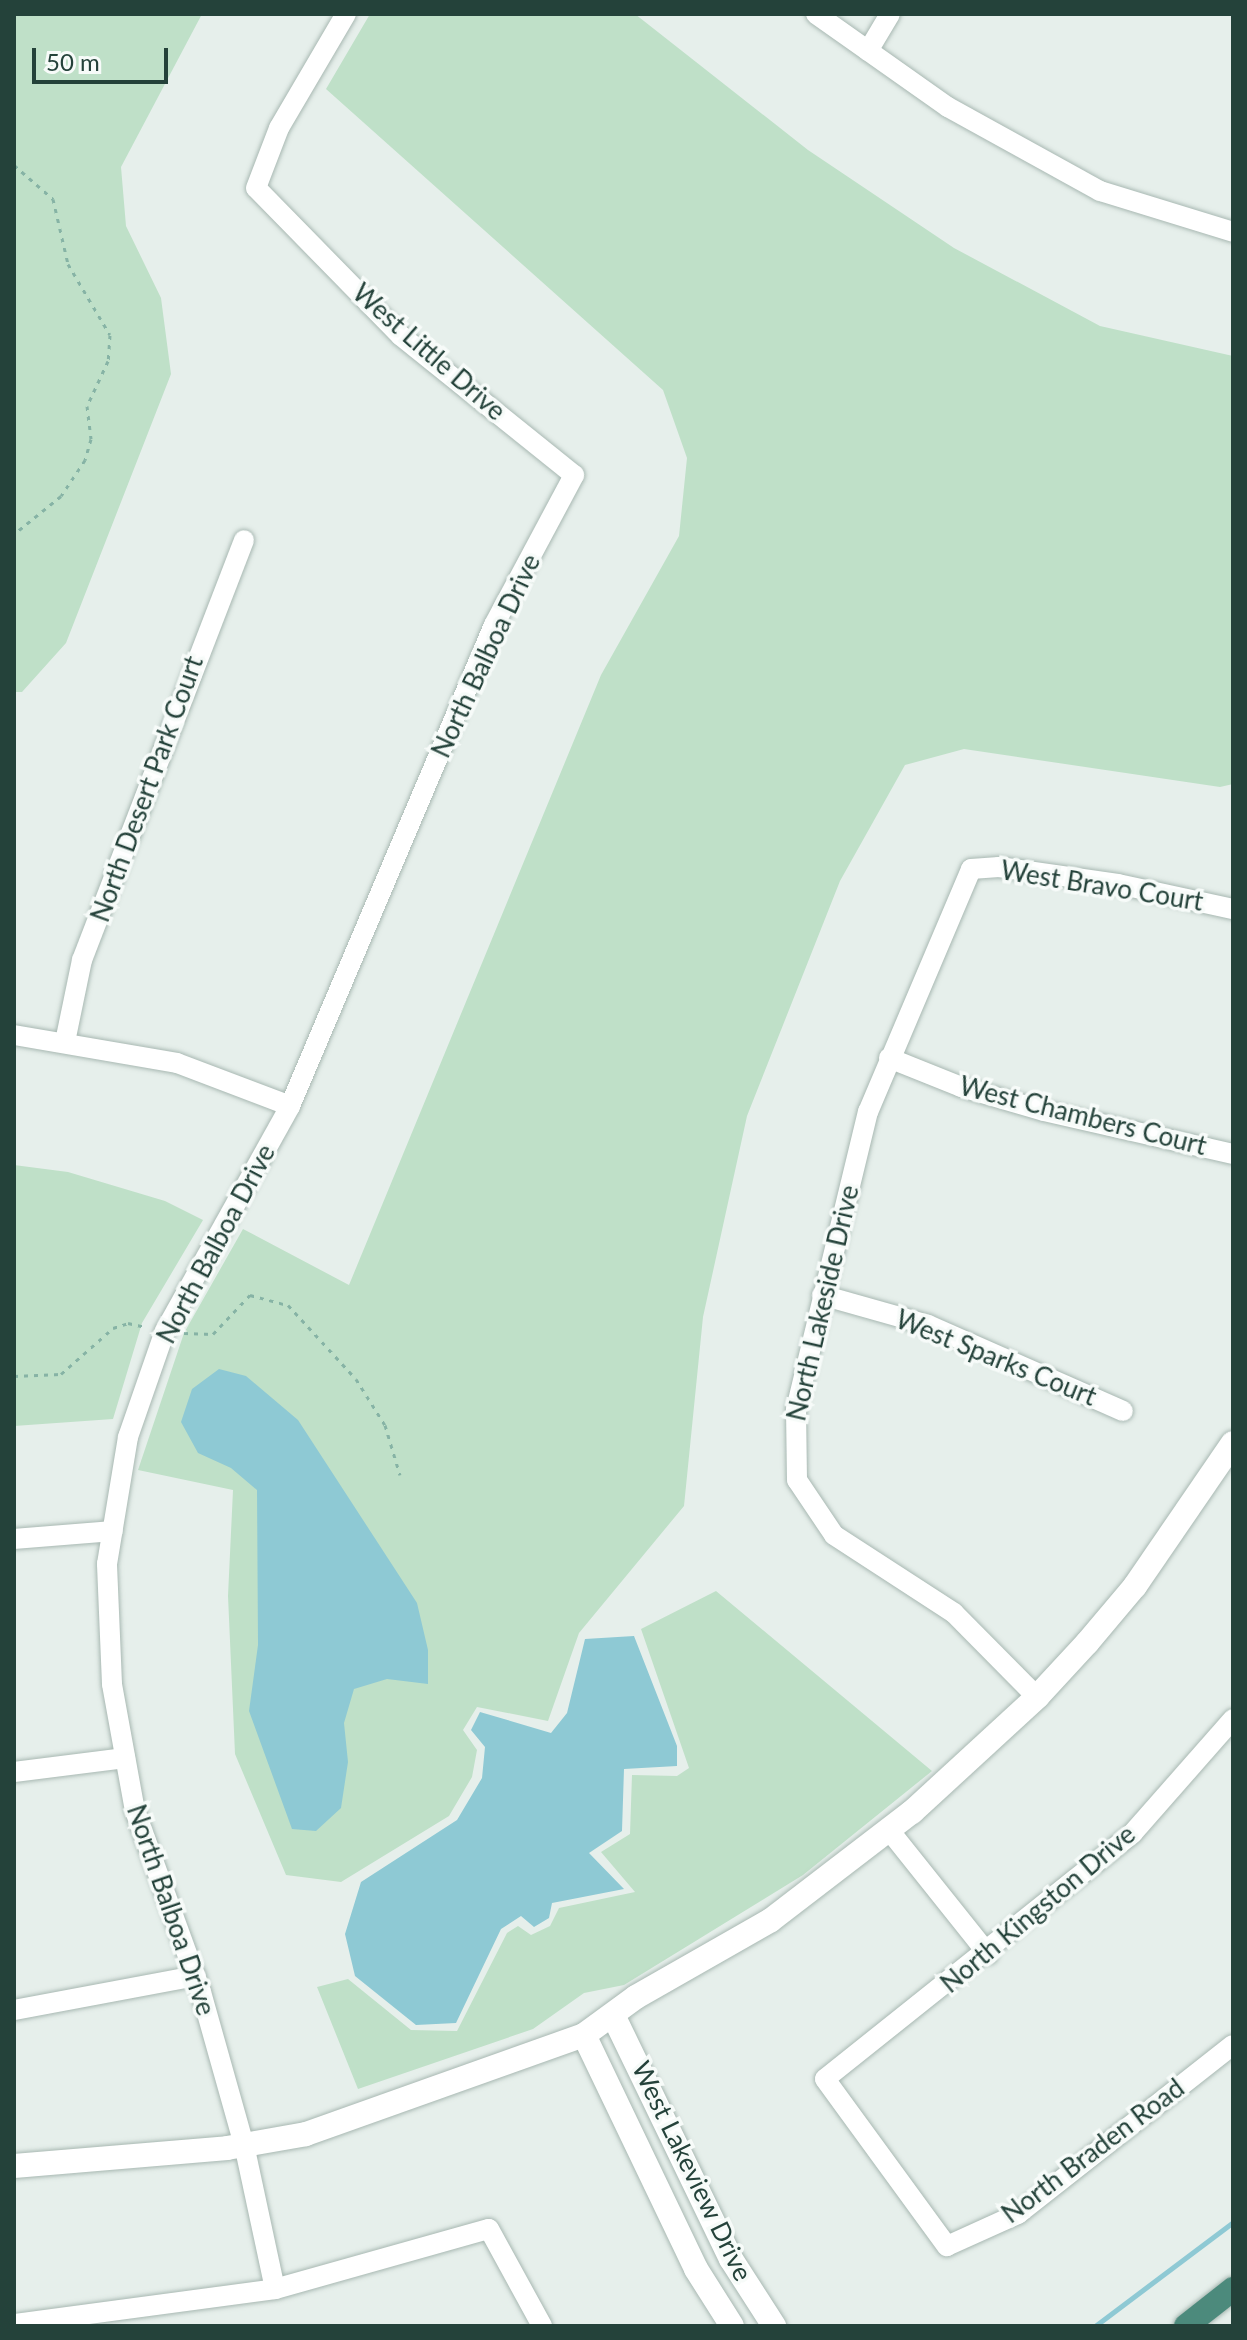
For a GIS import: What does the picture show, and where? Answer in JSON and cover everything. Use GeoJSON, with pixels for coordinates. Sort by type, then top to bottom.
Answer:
{"type":"FeatureCollection","features":[{"type":"Feature","properties":{"kind":"highway"},"geometry":{"type":"LineString","coordinates":[[1186,2326],[1233,2289]]}},
{"type":"Feature","properties":{"kind":"street","name":"West Little Drive"},"geometry":{"type":"LineString","coordinates":[[346,14],[279,128],[256,188],[401,336],[574,475]]}},
{"type":"Feature","properties":{"kind":"street"},"geometry":{"type":"LineString","coordinates":[[816,14],[948,107],[1100,191],[1233,232]]}},
{"type":"Feature","properties":{"kind":"street"},"geometry":{"type":"LineString","coordinates":[[868,51],[890,14]]}},
{"type":"Feature","properties":{"kind":"street","name":"North Balboa Drive"},"geometry":{"type":"LineString","coordinates":[[275,2289],[244,2145],[196,1976],[135,1811],[112,1684],[107,1564],[128,1437],[165,1331],[290,1106],[494,625],[574,475]]}},
{"type":"Feature","properties":{"kind":"street","name":"North Desert Park Court"},"geometry":{"type":"LineString","coordinates":[[65,1042],[82,960],[244,540]]}},
{"type":"Feature","properties":{"kind":"street","name":"West Bravo Court"},"geometry":{"type":"LineString","coordinates":[[971,869],[999,867],[1118,884],[1233,909]]}},
{"type":"Feature","properties":{"kind":"street","name":"North Lakeside Drive"},"geometry":{"type":"LineString","coordinates":[[971,869],[868,1112],[796,1409],[797,1480],[834,1535],[954,1613],[1037,1697]]}},
{"type":"Feature","properties":{"kind":"street"},"geometry":{"type":"LineString","coordinates":[[14,1035],[177,1063],[290,1106]]}},
{"type":"Feature","properties":{"kind":"street","name":"West Chambers Court"},"geometry":{"type":"LineString","coordinates":[[889,1058],[961,1087],[1044,1111],[1233,1154]]}},
{"type":"Feature","properties":{"kind":"street","name":"West Sparks Court"},"geometry":{"type":"LineString","coordinates":[[822,1295],[928,1325],[1123,1411]]}},
{"type":"Feature","properties":{"kind":"street"},"geometry":{"type":"LineString","coordinates":[[14,2166],[244,2145],[306,2134],[584,2035],[771,1920],[889,1830],[1037,1697],[1135,1586],[1233,1443]]}},
{"type":"Feature","properties":{"kind":"street"},"geometry":{"type":"LineString","coordinates":[[14,1539],[113,1531]]}},
{"type":"Feature","properties":{"kind":"street","name":"North Kingston Drive"},"geometry":{"type":"LineString","coordinates":[[947,2246],[825,2079],[988,1954],[1133,1833],[1233,1719]]}},
{"type":"Feature","properties":{"kind":"street"},"geometry":{"type":"LineString","coordinates":[[14,1772],[125,1758]]}},
{"type":"Feature","properties":{"kind":"street"},"geometry":{"type":"LineString","coordinates":[[889,1830],[988,1954]]}},
{"type":"Feature","properties":{"kind":"street"},"geometry":{"type":"LineString","coordinates":[[14,2010],[196,1976]]}},
{"type":"Feature","properties":{"kind":"street","name":"West Lakeview Drive"},"geometry":{"type":"LineString","coordinates":[[613,2015],[731,2259],[774,2326]]}},
{"type":"Feature","properties":{"kind":"street","name":"West Lakeview Drive"},"geometry":{"type":"LineString","coordinates":[[584,2035],[696,2269],[732,2326]]}},
{"type":"Feature","properties":{"kind":"street","name":"North Braden Road"},"geometry":{"type":"LineString","coordinates":[[947,2246],[1018,2214],[1233,2045]]}},
{"type":"Feature","properties":{"kind":"street"},"geometry":{"type":"LineString","coordinates":[[14,2324],[275,2289],[489,2229],[542,2326]]}},
{"type":"Feature","properties":{"kind":"path"},"geometry":{"type":"LineString","coordinates":[[14,165],[53,199],[68,264],[110,335],[108,361],[87,406],[91,439],[85,460],[61,496],[14,534]]}},
{"type":"Feature","properties":{"kind":"path"},"geometry":{"type":"LineString","coordinates":[[181,1334],[213,1334],[250,1295],[288,1305],[356,1379],[385,1425],[400,1475]]}},
{"type":"Feature","properties":{"kind":"path"},"geometry":{"type":"LineString","coordinates":[[14,1376],[61,1374],[113,1328],[128,1323],[145,1327]]}},
{"type":"Feature","properties":{"kind":"green space"},"geometry":{"type":"Polygon","coordinates":[[[14,14],[202,14],[121,167],[126,226],[161,298],[171,374],[66,643],[22,692],[14,692],[14,14]]]}},
{"type":"Feature","properties":{"kind":"green space"},"geometry":{"type":"Polygon","coordinates":[[[370,14],[635,14],[808,150],[954,248],[1100,326],[1233,356],[1233,784],[1220,787],[964,749],[905,765],[840,881],[747,1116],[703,1317],[684,1506],[579,1633],[548,1721],[477,1707],[463,1730],[477,1750],[472,1777],[449,1816],[341,1882],[286,1875],[235,1754],[228,1596],[233,1490],[138,1470],[184,1333],[243,1229],[349,1285],[601,675],[679,536],[687,458],[663,390],[326,89],[370,14]]]}},
{"type":"Feature","properties":{"kind":"green space"},"geometry":{"type":"Polygon","coordinates":[[[14,1165],[68,1172],[165,1201],[203,1220],[142,1323],[113,1419],[14,1426],[14,1165]]]}},
{"type":"Feature","properties":{"kind":"green space"},"geometry":{"type":"Polygon","coordinates":[[[716,1591],[932,1771],[803,1875],[624,1985],[584,1993],[533,2029],[358,2089],[317,1987],[348,1979],[411,2030],[457,2031],[507,1933],[518,1926],[531,1935],[550,1926],[559,1908],[635,1892],[601,1852],[630,1834],[632,1775],[677,1776],[689,1768],[641,1629],[716,1591]]]}},
{"type":"Feature","properties":{"kind":"water"},"geometry":{"type":"Polygon","coordinates":[[[219,1369],[246,1376],[298,1420],[417,1603],[428,1650],[428,1684],[387,1679],[354,1689],[344,1723],[348,1762],[341,1808],[316,1831],[292,1829],[249,1711],[258,1645],[257,1490],[231,1468],[198,1453],[181,1422],[192,1389],[219,1369]]]}},
{"type":"Feature","properties":{"kind":"water"},"geometry":{"type":"Polygon","coordinates":[[[634,1636],[677,1746],[677,1766],[624,1769],[622,1831],[589,1853],[624,1889],[552,1903],[549,1918],[534,1927],[521,1916],[501,1929],[456,2023],[416,2025],[355,1976],[345,1934],[361,1882],[457,1820],[482,1778],[485,1747],[471,1730],[480,1712],[551,1733],[567,1713],[585,1639],[634,1636]]]}},
{"type":"Feature","properties":{"kind":"waterway"},"geometry":{"type":"LineString","coordinates":[[1095,2326],[1233,2222]]}}]}
